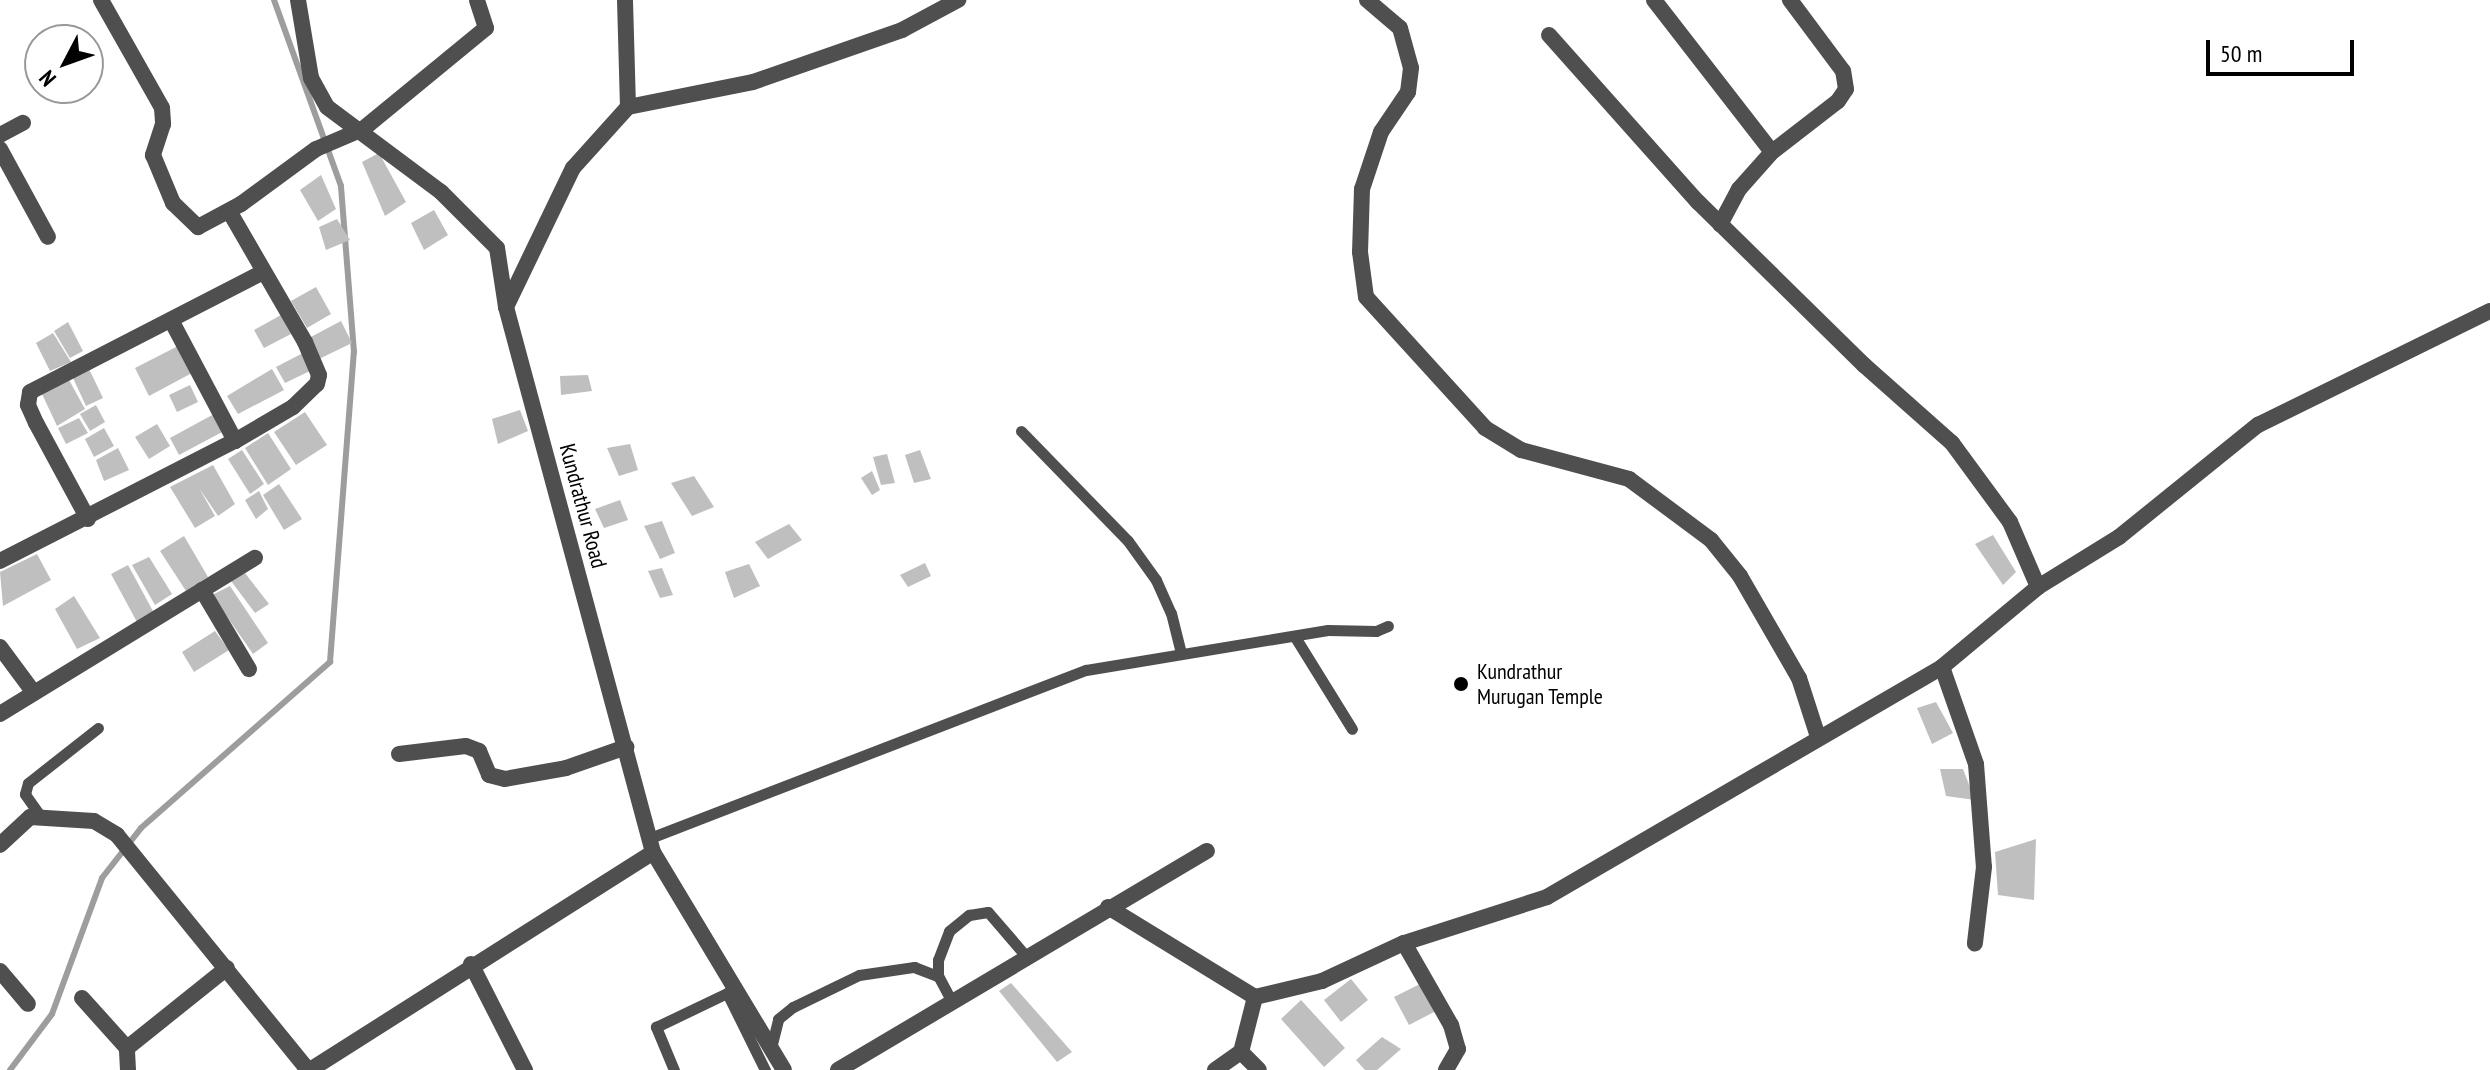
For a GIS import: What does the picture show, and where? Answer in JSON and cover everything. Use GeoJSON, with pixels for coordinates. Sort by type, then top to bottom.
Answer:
{"type":"FeatureCollection","features":[{"type":"Feature","properties":{"kind":"street"},"geometry":{"type":"LineString","coordinates":[[101,0],[162,108],[163,124],[153,155],[173,203],[198,227],[229,211],[316,149],[340,136],[363,129],[486,28],[477,0]]}},
{"type":"Feature","properties":{"kind":"street","name":"Kundrathur Road"},"geometry":{"type":"LineString","coordinates":[[298,0],[311,78],[327,107],[363,129],[453,202],[497,248],[506,307],[651,845],[784,1070]]}},
{"type":"Feature","properties":{"kind":"street"},"geometry":{"type":"LineString","coordinates":[[625,0],[628,107]]}},
{"type":"Feature","properties":{"kind":"street"},"geometry":{"type":"LineString","coordinates":[[506,307],[573,168],[628,107],[753,82],[902,30],[958,0]]}},
{"type":"Feature","properties":{"kind":"street"},"geometry":{"type":"LineString","coordinates":[[1367,0],[1400,28],[1411,68],[1408,92],[1381,132],[1362,189],[1360,252],[1366,297],[1485,428],[1521,450],[1629,479],[1711,540],[1740,576],[1799,678],[1818,737]]}},
{"type":"Feature","properties":{"kind":"street"},"geometry":{"type":"LineString","coordinates":[[1654,0],[1772,152]]}},
{"type":"Feature","properties":{"kind":"street"},"geometry":{"type":"LineString","coordinates":[[1720,224],[1739,189],[1772,152],[1838,101],[1846,89],[1843,71],[1790,0]]}},
{"type":"Feature","properties":{"kind":"street"},"geometry":{"type":"LineString","coordinates":[[1549,35],[1720,224],[1864,365],[1952,443],[2010,522],[2038,587]]}},
{"type":"Feature","properties":{"kind":"street"},"geometry":{"type":"LineString","coordinates":[[0,135],[23,123]]}},
{"type":"Feature","properties":{"kind":"street"},"geometry":{"type":"LineString","coordinates":[[0,149],[48,237]]}},
{"type":"Feature","properties":{"kind":"street"},"geometry":{"type":"LineString","coordinates":[[0,561],[37,539],[88,519],[235,441],[293,407],[319,375],[229,211]]}},
{"type":"Feature","properties":{"kind":"street"},"geometry":{"type":"LineString","coordinates":[[88,519],[27,398],[37,387],[263,272]]}},
{"type":"Feature","properties":{"kind":"street"},"geometry":{"type":"LineString","coordinates":[[1108,907],[1255,997],[1322,981],[1404,943],[1547,897],[1942,667],[2038,587],[2119,537],[2258,425],[2490,311]]}},
{"type":"Feature","properties":{"kind":"street"},"geometry":{"type":"LineString","coordinates":[[171,320],[235,441]]}},
{"type":"Feature","properties":{"kind":"street"},"geometry":{"type":"LineString","coordinates":[[0,714],[255,558]]}},
{"type":"Feature","properties":{"kind":"street"},"geometry":{"type":"LineString","coordinates":[[202,590],[249,669]]}},
{"type":"Feature","properties":{"kind":"street"},"geometry":{"type":"LineString","coordinates":[[0,647],[34,693]]}},
{"type":"Feature","properties":{"kind":"street"},"geometry":{"type":"LineString","coordinates":[[1942,667],[1976,764],[1984,867],[1975,943]]}},
{"type":"Feature","properties":{"kind":"street"},"geometry":{"type":"LineString","coordinates":[[399,754],[475,748],[489,775],[505,779],[566,768],[626,747]]}},
{"type":"Feature","properties":{"kind":"street"},"geometry":{"type":"LineString","coordinates":[[0,845],[30,817],[94,821],[117,835],[309,1070],[651,845]]}},
{"type":"Feature","properties":{"kind":"street"},"geometry":{"type":"LineString","coordinates":[[838,1070],[1025,955],[1207,851]]}},
{"type":"Feature","properties":{"kind":"street"},"geometry":{"type":"LineString","coordinates":[[1404,943],[1434,992],[1458,1049],[1446,1070]]}},
{"type":"Feature","properties":{"kind":"street"},"geometry":{"type":"LineString","coordinates":[[471,964],[525,1070]]}},
{"type":"Feature","properties":{"kind":"street"},"geometry":{"type":"LineString","coordinates":[[127,1048],[227,968]]}},
{"type":"Feature","properties":{"kind":"street"},"geometry":{"type":"LineString","coordinates":[[0,971],[28,1004]]}},
{"type":"Feature","properties":{"kind":"street"},"geometry":{"type":"LineString","coordinates":[[1215,1070],[1241,1052],[1255,997]]}},
{"type":"Feature","properties":{"kind":"street"},"geometry":{"type":"LineString","coordinates":[[82,998],[127,1048],[128,1070]]}},
{"type":"Feature","properties":{"kind":"street"},"geometry":{"type":"LineString","coordinates":[[1241,1052],[1259,1070]]}},
{"type":"Feature","properties":{"kind":"lane"},"geometry":{"type":"LineString","coordinates":[[1021,431],[1128,541],[1156,580],[1171,613],[1181,653]]}},
{"type":"Feature","properties":{"kind":"lane"},"geometry":{"type":"LineString","coordinates":[[651,845],[1086,670],[1181,653],[1388,626]]}},
{"type":"Feature","properties":{"kind":"lane"},"geometry":{"type":"LineString","coordinates":[[1295,637],[1352,729]]}},
{"type":"Feature","properties":{"kind":"lane"},"geometry":{"type":"LineString","coordinates":[[41,817],[25,794],[28,783],[98,728]]}},
{"type":"Feature","properties":{"kind":"lane"},"geometry":{"type":"LineString","coordinates":[[951,1000],[938,976],[941,946],[949,931],[983,912],[1002,926],[1025,955]]}},
{"type":"Feature","properties":{"kind":"lane"},"geometry":{"type":"LineString","coordinates":[[771,1049],[778,1019],[850,979],[914,967],[938,976]]}},
{"type":"Feature","properties":{"kind":"lane"},"geometry":{"type":"LineString","coordinates":[[674,1070],[656,1027],[727,993],[765,1070]]}},
{"type":"Feature","properties":{"kind":"lane"},"geometry":{"type":"LineString","coordinates":[[1458,1049],[1461,1070]]}},
{"type":"Feature","properties":{"kind":"building"},"geometry":{"type":"Polygon","coordinates":[[[379,153],[406,202],[385,216],[362,162],[379,153]]]}},
{"type":"Feature","properties":{"kind":"building"},"geometry":{"type":"Polygon","coordinates":[[[321,175],[336,209],[318,221],[300,190],[321,175]]]}},
{"type":"Feature","properties":{"kind":"building"},"geometry":{"type":"Polygon","coordinates":[[[434,210],[448,235],[424,250],[411,223],[434,210]]]}},
{"type":"Feature","properties":{"kind":"building"},"geometry":{"type":"Polygon","coordinates":[[[337,219],[350,240],[326,250],[319,227],[337,219]]]}},
{"type":"Feature","properties":{"kind":"building"},"geometry":{"type":"Polygon","coordinates":[[[316,287],[331,314],[307,328],[291,301],[316,287]]]}},
{"type":"Feature","properties":{"kind":"building"},"geometry":{"type":"Polygon","coordinates":[[[281,315],[291,334],[264,348],[254,330],[281,315]]]}},
{"type":"Feature","properties":{"kind":"building"},"geometry":{"type":"Polygon","coordinates":[[[341,321],[352,343],[319,359],[309,338],[341,321]]]}},
{"type":"Feature","properties":{"kind":"building"},"geometry":{"type":"Polygon","coordinates":[[[68,322],[83,351],[70,358],[54,331],[68,322]]]}},
{"type":"Feature","properties":{"kind":"building"},"geometry":{"type":"Polygon","coordinates":[[[53,333],[71,362],[50,371],[36,343],[53,333]]]}},
{"type":"Feature","properties":{"kind":"building"},"geometry":{"type":"Polygon","coordinates":[[[178,346],[192,373],[149,396],[135,368],[178,346]]]}},
{"type":"Feature","properties":{"kind":"building"},"geometry":{"type":"Polygon","coordinates":[[[303,353],[312,370],[285,383],[276,367],[303,353]]]}},
{"type":"Feature","properties":{"kind":"building"},"geometry":{"type":"Polygon","coordinates":[[[89,369],[103,398],[86,406],[73,378],[89,369]]]}},
{"type":"Feature","properties":{"kind":"building"},"geometry":{"type":"Polygon","coordinates":[[[272,369],[284,390],[238,414],[227,396],[272,369]]]}},
{"type":"Feature","properties":{"kind":"building"},"geometry":{"type":"Polygon","coordinates":[[[588,375],[592,391],[561,395],[560,376],[588,375]]]}},
{"type":"Feature","properties":{"kind":"building"},"geometry":{"type":"Polygon","coordinates":[[[68,378],[85,409],[57,426],[42,394],[68,378]]]}},
{"type":"Feature","properties":{"kind":"building"},"geometry":{"type":"Polygon","coordinates":[[[190,385],[198,402],[177,412],[169,395],[190,385]]]}},
{"type":"Feature","properties":{"kind":"building"},"geometry":{"type":"Polygon","coordinates":[[[96,405],[105,422],[90,431],[80,414],[96,405]]]}},
{"type":"Feature","properties":{"kind":"building"},"geometry":{"type":"Polygon","coordinates":[[[520,410],[528,431],[498,444],[492,419],[520,410]]]}},
{"type":"Feature","properties":{"kind":"building"},"geometry":{"type":"Polygon","coordinates":[[[305,412],[327,445],[296,465],[274,432],[305,412]]]}},
{"type":"Feature","properties":{"kind":"building"},"geometry":{"type":"Polygon","coordinates":[[[214,414],[224,431],[179,455],[170,438],[214,414]]]}},
{"type":"Feature","properties":{"kind":"building"},"geometry":{"type":"Polygon","coordinates":[[[79,418],[88,433],[66,444],[58,428],[79,418]]]}},
{"type":"Feature","properties":{"kind":"building"},"geometry":{"type":"Polygon","coordinates":[[[157,424],[170,446],[149,459],[135,437],[157,424]]]}},
{"type":"Feature","properties":{"kind":"building"},"geometry":{"type":"Polygon","coordinates":[[[104,428],[114,446],[94,457],[85,439],[104,428]]]}},
{"type":"Feature","properties":{"kind":"building"},"geometry":{"type":"Polygon","coordinates":[[[268,433],[291,469],[268,485],[245,448],[268,433]]]}},
{"type":"Feature","properties":{"kind":"building"},"geometry":{"type":"Polygon","coordinates":[[[630,444],[638,470],[619,476],[607,448],[630,444]]]}},
{"type":"Feature","properties":{"kind":"building"},"geometry":{"type":"Polygon","coordinates":[[[118,448],[129,470],[104,481],[96,460],[118,448]]]}},
{"type":"Feature","properties":{"kind":"building"},"geometry":{"type":"Polygon","coordinates":[[[242,450],[264,484],[250,494],[228,459],[242,450]]]}},
{"type":"Feature","properties":{"kind":"building"},"geometry":{"type":"Polygon","coordinates":[[[920,450],[931,479],[914,483],[905,455],[920,450]]]}},
{"type":"Feature","properties":{"kind":"building"},"geometry":{"type":"Polygon","coordinates":[[[887,454],[895,483],[881,485],[873,457],[887,454]]]}},
{"type":"Feature","properties":{"kind":"building"},"geometry":{"type":"Polygon","coordinates":[[[213,465],[235,504],[218,516],[199,488],[215,516],[195,528],[170,487],[213,465]]]}},
{"type":"Feature","properties":{"kind":"building"},"geometry":{"type":"Polygon","coordinates":[[[872,471],[880,490],[872,495],[861,478],[872,471]]]}},
{"type":"Feature","properties":{"kind":"building"},"geometry":{"type":"Polygon","coordinates":[[[694,476],[714,507],[692,516],[671,483],[694,476]]]}},
{"type":"Feature","properties":{"kind":"building"},"geometry":{"type":"Polygon","coordinates":[[[279,484],[302,519],[284,530],[263,495],[279,484]]]}},
{"type":"Feature","properties":{"kind":"building"},"geometry":{"type":"Polygon","coordinates":[[[259,491],[268,509],[256,519],[245,500],[259,491]]]}},
{"type":"Feature","properties":{"kind":"building"},"geometry":{"type":"Polygon","coordinates":[[[620,500],[628,520],[604,528],[595,509],[620,500]]]}},
{"type":"Feature","properties":{"kind":"building"},"geometry":{"type":"Polygon","coordinates":[[[662,521],[675,553],[660,559],[644,526],[662,521]]]}},
{"type":"Feature","properties":{"kind":"building"},"geometry":{"type":"Polygon","coordinates":[[[789,524],[802,540],[768,559],[755,542],[789,524]]]}},
{"type":"Feature","properties":{"kind":"building"},"geometry":{"type":"Polygon","coordinates":[[[1993,535],[2016,572],[2003,585],[1975,544],[1993,535]]]}},
{"type":"Feature","properties":{"kind":"building"},"geometry":{"type":"Polygon","coordinates":[[[184,536],[208,577],[186,591],[160,551],[184,536]]]}},
{"type":"Feature","properties":{"kind":"building"},"geometry":{"type":"Polygon","coordinates":[[[37,554],[51,580],[3,606],[0,572],[37,554]]]}},
{"type":"Feature","properties":{"kind":"building"},"geometry":{"type":"Polygon","coordinates":[[[149,557],[172,594],[155,605],[132,565],[149,557]]]}},
{"type":"Feature","properties":{"kind":"building"},"geometry":{"type":"Polygon","coordinates":[[[925,563],[931,576],[908,587],[900,575],[925,563]]]}},
{"type":"Feature","properties":{"kind":"building"},"geometry":{"type":"Polygon","coordinates":[[[749,564],[760,586],[734,598],[725,572],[749,564]]]}},
{"type":"Feature","properties":{"kind":"building"},"geometry":{"type":"Polygon","coordinates":[[[128,565],[154,613],[137,622],[111,574],[128,565]]]}},
{"type":"Feature","properties":{"kind":"building"},"geometry":{"type":"Polygon","coordinates":[[[662,568],[673,595],[660,598],[648,571],[662,568]]]}},
{"type":"Feature","properties":{"kind":"building"},"geometry":{"type":"Polygon","coordinates":[[[245,573],[269,604],[255,613],[231,581],[245,573]]]}},
{"type":"Feature","properties":{"kind":"building"},"geometry":{"type":"Polygon","coordinates":[[[230,586],[268,643],[253,654],[212,595],[230,586]]]}},
{"type":"Feature","properties":{"kind":"building"},"geometry":{"type":"Polygon","coordinates":[[[74,596],[100,638],[77,649],[55,609],[74,596]]]}},
{"type":"Feature","properties":{"kind":"building"},"geometry":{"type":"Polygon","coordinates":[[[215,631],[229,650],[194,672],[182,652],[215,631]]]}},
{"type":"Feature","properties":{"kind":"building"},"geometry":{"type":"Polygon","coordinates":[[[1936,702],[1953,733],[1932,744],[1917,708],[1936,702]]]}},
{"type":"Feature","properties":{"kind":"building"},"geometry":{"type":"Polygon","coordinates":[[[1940,769],[1963,769],[1975,800],[1946,796],[1940,769]]]}},
{"type":"Feature","properties":{"kind":"building"},"geometry":{"type":"Polygon","coordinates":[[[2036,839],[2034,900],[1998,895],[1995,852],[2036,839]]]}},
{"type":"Feature","properties":{"kind":"building"},"geometry":{"type":"Polygon","coordinates":[[[1351,979],[1368,1000],[1341,1022],[1324,1000],[1351,979]]]}},
{"type":"Feature","properties":{"kind":"building"},"geometry":{"type":"Polygon","coordinates":[[[1011,983],[1072,1052],[1057,1062],[999,991],[1011,983]]]}},
{"type":"Feature","properties":{"kind":"building"},"geometry":{"type":"Polygon","coordinates":[[[1422,983],[1436,1011],[1409,1025],[1394,997],[1422,983]]]}},
{"type":"Feature","properties":{"kind":"building"},"geometry":{"type":"Polygon","coordinates":[[[1301,1000],[1345,1048],[1324,1067],[1281,1019],[1301,1000]]]}},
{"type":"Feature","properties":{"kind":"building"},"geometry":{"type":"Polygon","coordinates":[[[1382,1037],[1401,1049],[1377,1070],[1365,1070],[1356,1060],[1382,1037]]]}},
{"type":"Feature","properties":{"kind":"waterway"},"geometry":{"type":"LineString","coordinates":[[10,1070],[52,1014],[102,878],[141,828],[330,662],[354,352],[341,186],[274,0]]}},
{"type":"Feature","properties":{"kind":"place","name":"Kundrathur Murugan Temple"},"geometry":{"type":"Point","coordinates":[1461,684]}}]}
